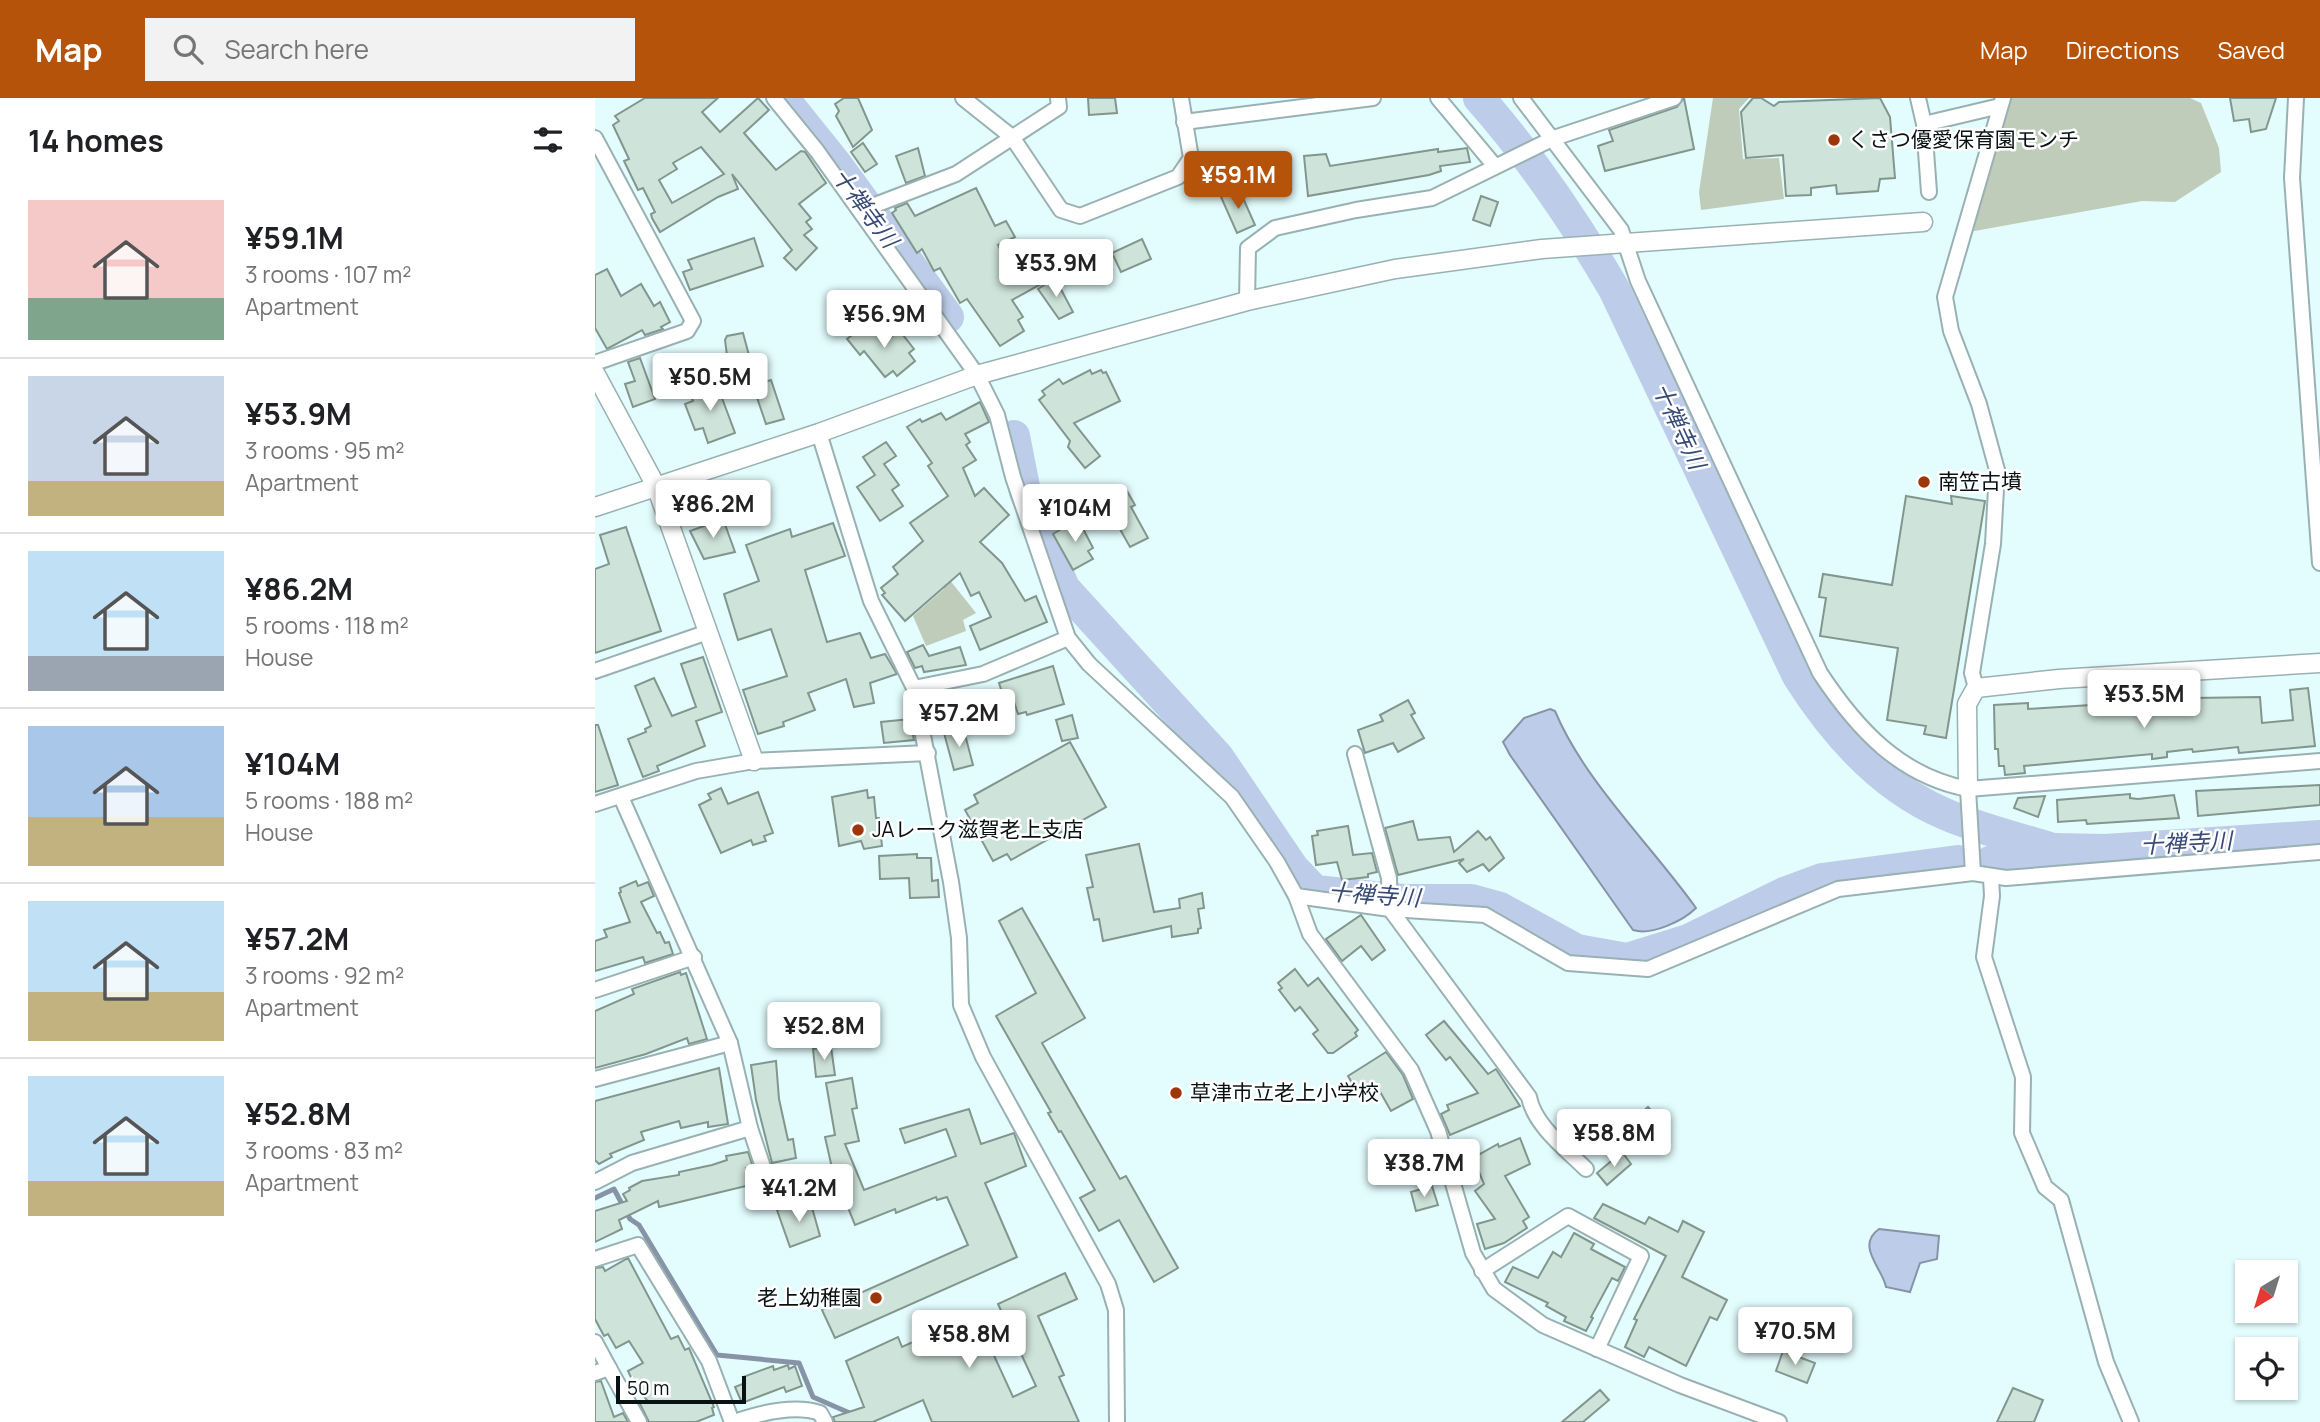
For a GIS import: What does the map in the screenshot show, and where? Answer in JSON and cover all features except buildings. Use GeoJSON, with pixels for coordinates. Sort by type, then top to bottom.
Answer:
{"type":"FeatureCollection","features":[{"type":"Feature","properties":{"kind":"street"},"geometry":{"type":"LineString","coordinates":[[774,98],[863,213],[977,374],[997,415],[1013,477],[1068,638],[1089,664],[1232,797],[1277,862],[1296,896],[1310,934],[1411,1070],[1438,1130],[1467,1236],[1482,1271],[1494,1289],[1513,1306],[1543,1325],[1779,1422]]}},
{"type":"Feature","properties":{"kind":"street"},"geometry":{"type":"LineString","coordinates":[[963,98],[1012,137],[1061,210],[1080,216],[1178,177],[1191,158],[1181,98]]}},
{"type":"Feature","properties":{"kind":"street"},"geometry":{"type":"LineString","coordinates":[[863,213],[875,205],[956,174],[1059,107],[1058,98]]}},
{"type":"Feature","properties":{"kind":"street"},"geometry":{"type":"LineString","coordinates":[[1184,122],[1374,98]]}},
{"type":"Feature","properties":{"kind":"street"},"geometry":{"type":"LineString","coordinates":[[1438,98],[1500,162]]}},
{"type":"Feature","properties":{"kind":"street"},"geometry":{"type":"LineString","coordinates":[[1521,98],[1554,138],[1621,230],[1638,281],[1821,673],[1849,717],[1873,740],[1941,784],[1968,789],[2320,761]]}},
{"type":"Feature","properties":{"kind":"street"},"geometry":{"type":"LineString","coordinates":[[1247,301],[1248,248],[1275,228],[1356,210],[1432,198],[1500,162],[1554,138],[1674,98]]}},
{"type":"Feature","properties":{"kind":"street"},"geometry":{"type":"LineString","coordinates":[[1919,98],[1924,124],[1929,192]]}},
{"type":"Feature","properties":{"kind":"street"},"geometry":{"type":"LineString","coordinates":[[2295,98],[2292,178],[2320,563]]}},
{"type":"Feature","properties":{"kind":"street"},"geometry":{"type":"LineString","coordinates":[[1924,124],[2002,102]]}},
{"type":"Feature","properties":{"kind":"street"},"geometry":{"type":"LineString","coordinates":[[1973,873],[1968,789],[1968,704],[1976,688],[1972,673],[1993,544],[1997,470],[1979,404],[1951,331],[1945,297],[2002,102]]}},
{"type":"Feature","properties":{"kind":"street"},"geometry":{"type":"LineString","coordinates":[[595,138],[693,321],[687,331],[595,363]]}},
{"type":"Feature","properties":{"kind":"street"},"geometry":{"type":"LineString","coordinates":[[595,507],[819,433],[977,374],[1247,301],[1395,269],[1542,249],[1923,222]]}},
{"type":"Feature","properties":{"kind":"street"},"geometry":{"type":"LineString","coordinates":[[595,373],[656,485],[754,761]]}},
{"type":"Feature","properties":{"kind":"street"},"geometry":{"type":"LineString","coordinates":[[819,433],[871,601],[914,688],[928,753],[959,938],[961,1005],[983,1057],[1108,1284],[1116,1310],[1117,1422]]}},
{"type":"Feature","properties":{"kind":"street"},"geometry":{"type":"LineString","coordinates":[[595,671],[709,632]]}},
{"type":"Feature","properties":{"kind":"street"},"geometry":{"type":"LineString","coordinates":[[914,688],[983,674],[1068,638]]}},
{"type":"Feature","properties":{"kind":"street"},"geometry":{"type":"LineString","coordinates":[[1976,688],[2059,679],[2320,663]]}},
{"type":"Feature","properties":{"kind":"street"},"geometry":{"type":"LineString","coordinates":[[595,804],[696,771],[754,761],[928,753]]}},
{"type":"Feature","properties":{"kind":"street"},"geometry":{"type":"LineString","coordinates":[[1355,754],[1390,901],[1529,1097],[1530,1106],[1586,1169]]}},
{"type":"Feature","properties":{"kind":"street"},"geometry":{"type":"LineString","coordinates":[[621,797],[730,1043],[750,1128],[766,1176]]}},
{"type":"Feature","properties":{"kind":"street"},"geometry":{"type":"LineString","coordinates":[[1296,896],[1390,901],[1485,915],[1568,963],[1648,969],[1838,889],[1973,873],[1991,878],[2320,852]]}},
{"type":"Feature","properties":{"kind":"street"},"geometry":{"type":"LineString","coordinates":[[1991,878],[1992,896],[1983,957],[2023,1077],[2022,1133],[2045,1187],[2061,1200],[2106,1363],[2131,1422]]}},
{"type":"Feature","properties":{"kind":"street"},"geometry":{"type":"LineString","coordinates":[[595,990],[694,957]]}},
{"type":"Feature","properties":{"kind":"street"},"geometry":{"type":"LineString","coordinates":[[595,1079],[730,1043]]}},
{"type":"Feature","properties":{"kind":"street"},"geometry":{"type":"LineString","coordinates":[[595,1182],[632,1163],[750,1128]]}},
{"type":"Feature","properties":{"kind":"street"},"geometry":{"type":"LineString","coordinates":[[1482,1271],[1568,1216],[1640,1256],[1597,1349]]}},
{"type":"Feature","properties":{"kind":"street"},"geometry":{"type":"LineString","coordinates":[[595,1259],[638,1245],[709,1361],[733,1422],[753,1415],[805,1408],[820,1413],[825,1422]]}},
{"type":"Feature","properties":{"kind":"street"},"geometry":{"type":"LineString","coordinates":[[595,1342],[602,1370],[639,1422]]}},
{"type":"Feature","properties":{"kind":"green space"},"geometry":{"type":"Polygon","coordinates":[[[1713,98],[1749,98],[1739,109],[1743,159],[1779,158],[1784,199],[1701,210],[1699,192],[1713,98]]]}},
{"type":"Feature","properties":{"kind":"green space"},"geometry":{"type":"Polygon","coordinates":[[[2009,98],[2190,98],[2201,103],[2219,148],[2221,172],[2175,202],[2142,201],[1969,232],[2009,98]]]}},
{"type":"Feature","properties":{"kind":"green space"},"geometry":{"type":"Polygon","coordinates":[[[945,574],[976,613],[963,620],[966,631],[926,646],[913,616],[944,589],[939,579],[945,574]]]}},
{"type":"Feature","properties":{"kind":"water"},"geometry":{"type":"Polygon","coordinates":[[[1550,709],[1555,711],[1583,763],[1601,788],[1696,908],[1683,918],[1649,931],[1633,930],[1510,755],[1503,742],[1524,718],[1550,709]]]}},
{"type":"Feature","properties":{"kind":"water"},"geometry":{"type":"Polygon","coordinates":[[[1879,1229],[1939,1236],[1937,1259],[1920,1263],[1910,1292],[1886,1287],[1870,1250],[1872,1236],[1879,1229]]]}},
{"type":"Feature","properties":{"kind":"waterway","name":"十禅寺川"},"geometry":{"type":"LineString","coordinates":[[783,98],[836,164],[948,317]]}},
{"type":"Feature","properties":{"kind":"waterway","name":"十禅寺川"},"geometry":{"type":"LineString","coordinates":[[1479,98],[1517,143],[1551,190],[1614,289],[1798,676],[1827,718],[1843,738],[1880,774],[1922,803],[1971,824],[2053,849]]}},
{"type":"Feature","properties":{"kind":"waterway","name":"十禅寺川"},"geometry":{"type":"LineString","coordinates":[[1014,436],[1025,492],[1064,588],[1218,757],[1293,868],[1315,891],[1403,900],[1471,900],[1500,908],[1577,950],[1627,959],[1688,940],[1784,893],[1822,879],[1958,861]]}},
{"type":"Feature","properties":{"kind":"waterway","name":"十禅寺川"},"geometry":{"type":"LineString","coordinates":[[1990,862],[2053,849],[2105,850],[2320,836]]}},
{"type":"Feature","properties":{"kind":"waterway"},"geometry":{"type":"LineString","coordinates":[[595,1198],[614,1189],[630,1219],[639,1225],[717,1355],[799,1363],[813,1397],[852,1414],[861,1422]]}},
{"type":"Feature","properties":{"kind":"place","name":"くさつ優愛保育園モンチ"},"geometry":{"type":"Point","coordinates":[1834,140]}},
{"type":"Feature","properties":{"kind":"place","name":"南笠古墳"},"geometry":{"type":"Point","coordinates":[1924,482]}},
{"type":"Feature","properties":{"kind":"place","name":"JAレーク滋賀老上支店"},"geometry":{"type":"Point","coordinates":[858,830]}},
{"type":"Feature","properties":{"kind":"place","name":"草津市立老上小学校"},"geometry":{"type":"Point","coordinates":[1176,1093]}},
{"type":"Feature","properties":{"kind":"place","name":"老上幼稚園"},"geometry":{"type":"Point","coordinates":[876,1298]}}]}
